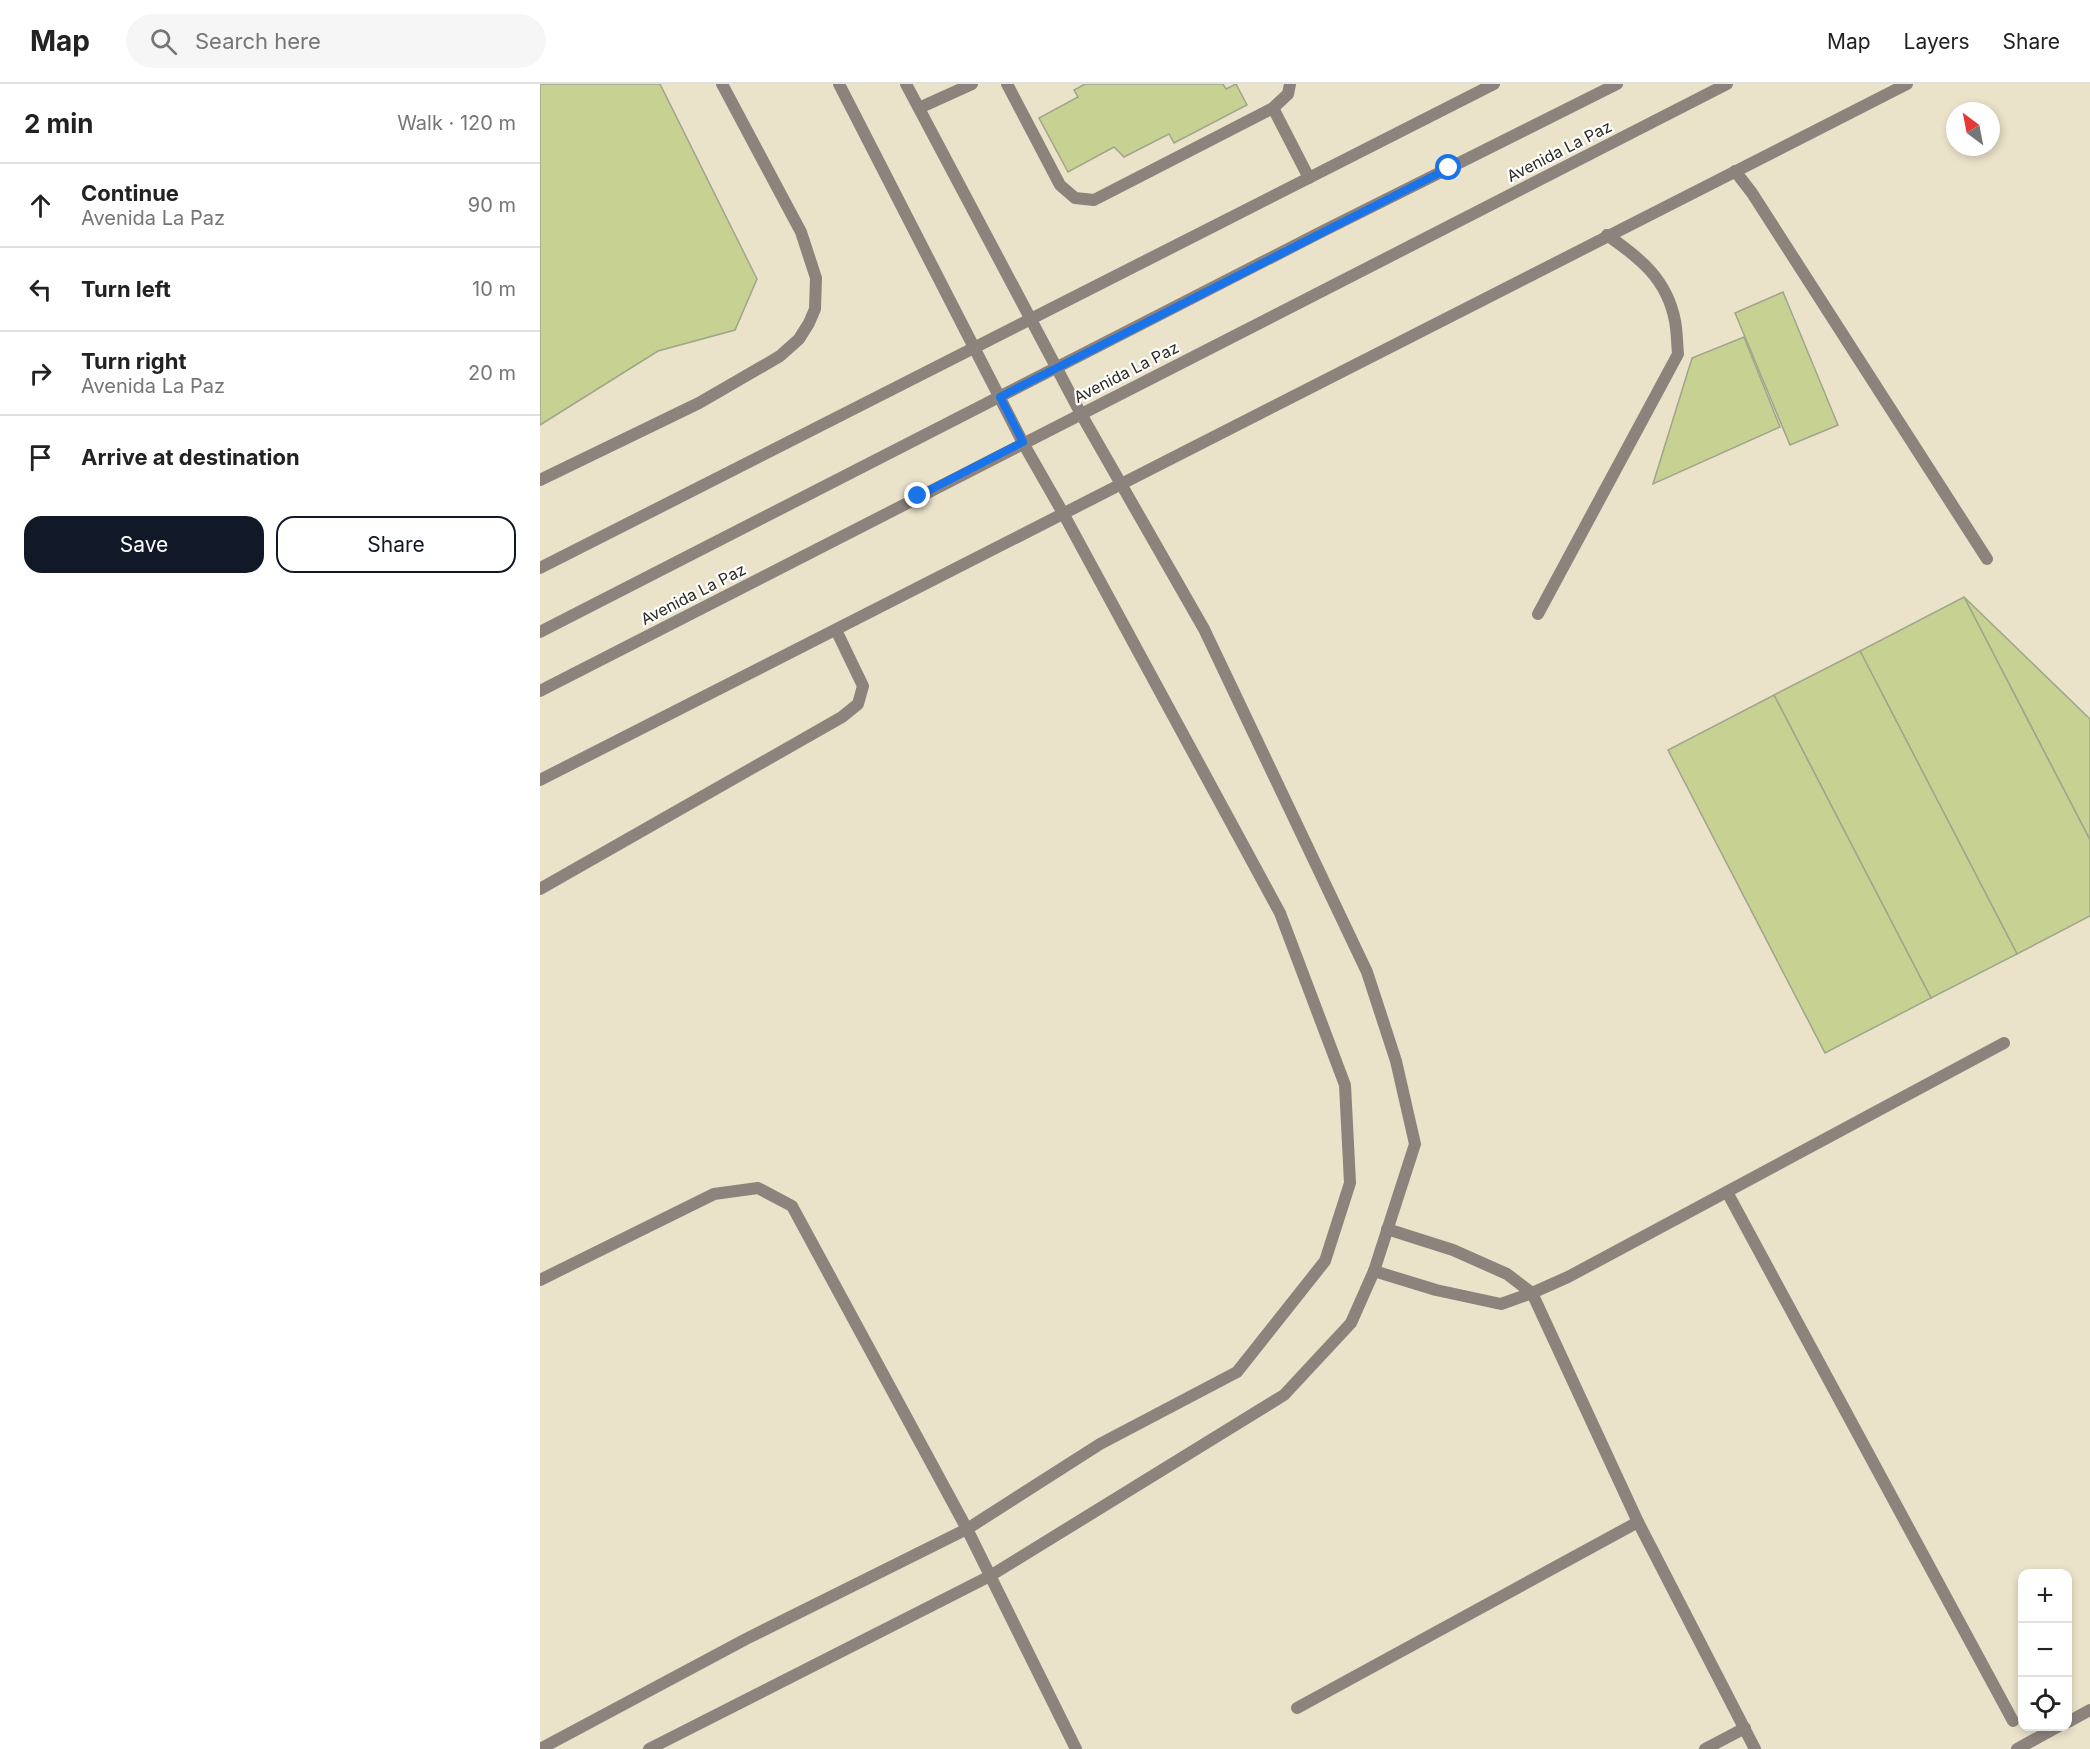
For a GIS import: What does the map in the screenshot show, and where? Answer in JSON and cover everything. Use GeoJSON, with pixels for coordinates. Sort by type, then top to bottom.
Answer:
{"type":"FeatureCollection","features":[{"type":"Feature","properties":{"kind":"street"},"geometry":{"type":"LineString","coordinates":[[540,480],[699,403],[763,366],[780,356],[799,339],[809,323],[815,309],[816,278],[801,232],[722,84]]}},
{"type":"Feature","properties":{"kind":"street"},"geometry":{"type":"LineString","coordinates":[[540,1749],[746,1639],[966,1529],[1100,1444],[1237,1372],[1325,1261],[1350,1183],[1345,1085],[1280,913],[1023,442],[839,84]]}},
{"type":"Feature","properties":{"kind":"street"},"geometry":{"type":"LineString","coordinates":[[649,1749],[990,1576],[1284,1395],[1351,1323],[1374,1271],[1415,1144],[1396,1061],[1367,972],[1204,629],[1057,369],[906,84]]}},
{"type":"Feature","properties":{"kind":"street"},"geometry":{"type":"LineString","coordinates":[[919,108],[972,84]]}},
{"type":"Feature","properties":{"kind":"street"},"geometry":{"type":"LineString","coordinates":[[1007,84],[1060,185],[1075,198],[1094,200],[1273,108],[1288,94],[1290,84]]}},
{"type":"Feature","properties":{"kind":"street"},"geometry":{"type":"LineString","coordinates":[[540,568],[1494,84]]}},
{"type":"Feature","properties":{"kind":"street","name":"Avenida La Paz"},"geometry":{"type":"LineString","coordinates":[[540,632],[1323,231],[1617,84]]}},
{"type":"Feature","properties":{"kind":"street","name":"Avenida La Paz"},"geometry":{"type":"LineString","coordinates":[[540,691],[1727,84]]}},
{"type":"Feature","properties":{"kind":"street"},"geometry":{"type":"LineString","coordinates":[[540,780],[1907,84]]}},
{"type":"Feature","properties":{"kind":"street"},"geometry":{"type":"LineString","coordinates":[[1273,108],[1309,178]]}},
{"type":"Feature","properties":{"kind":"street"},"geometry":{"type":"LineString","coordinates":[[1735,171],[1758,203],[1987,559]]}},
{"type":"Feature","properties":{"kind":"street"},"geometry":{"type":"LineString","coordinates":[[1538,614],[1678,354],[1675,320],[1662,285],[1641,259],[1607,235]]}},
{"type":"Feature","properties":{"kind":"street"},"geometry":{"type":"LineString","coordinates":[[540,889],[842,717],[858,704],[864,686],[836,630]]}},
{"type":"Feature","properties":{"kind":"street"},"geometry":{"type":"LineString","coordinates":[[1374,1271],[1436,1290],[1501,1304],[1532,1293],[1568,1277],[2004,1043]]}},
{"type":"Feature","properties":{"kind":"street"},"geometry":{"type":"LineString","coordinates":[[540,1280],[714,1194],[758,1188],[792,1206],[966,1529],[1076,1749]]}},
{"type":"Feature","properties":{"kind":"street"},"geometry":{"type":"LineString","coordinates":[[1727,1192],[2013,1721]]}},
{"type":"Feature","properties":{"kind":"street"},"geometry":{"type":"LineString","coordinates":[[1387,1229],[1453,1250],[1507,1274],[1532,1293],[1638,1522],[1755,1749]]}},
{"type":"Feature","properties":{"kind":"street"},"geometry":{"type":"LineString","coordinates":[[1297,1708],[1638,1522]]}},
{"type":"Feature","properties":{"kind":"street"},"geometry":{"type":"LineString","coordinates":[[2072,1719],[2090,1710]]}},
{"type":"Feature","properties":{"kind":"street"},"geometry":{"type":"LineString","coordinates":[[1705,1749],[1745,1728]]}},
{"type":"Feature","properties":{"kind":"street"},"geometry":{"type":"LineString","coordinates":[[2017,1749],[2050,1731]]}},
{"type":"Feature","properties":{"kind":"building"},"geometry":{"type":"Polygon","coordinates":[[[540,84],[660,84],[757,279],[735,330],[658,351],[540,425],[540,84]]]}},
{"type":"Feature","properties":{"kind":"building"},"geometry":{"type":"Polygon","coordinates":[[[1085,84],[1223,84],[1226,89],[1236,84],[1247,105],[1174,143],[1169,134],[1124,157],[1114,147],[1068,172],[1039,118],[1078,97],[1074,90],[1085,84]]]}},
{"type":"Feature","properties":{"kind":"building"},"geometry":{"type":"Polygon","coordinates":[[[1783,292],[1838,425],[1790,445],[1735,313],[1783,292]]]}},
{"type":"Feature","properties":{"kind":"building"},"geometry":{"type":"Polygon","coordinates":[[[1744,337],[1780,427],[1653,484],[1692,358],[1744,337]]]}},
{"type":"Feature","properties":{"kind":"building"},"geometry":{"type":"Polygon","coordinates":[[[1964,597],[2090,719],[2090,840],[1964,597]]]}},
{"type":"Feature","properties":{"kind":"building"},"geometry":{"type":"Polygon","coordinates":[[[1964,597],[2090,840],[2090,916],[2017,954],[1860,651],[1964,597]]]}},
{"type":"Feature","properties":{"kind":"building"},"geometry":{"type":"Polygon","coordinates":[[[1860,651],[2017,954],[1931,998],[1774,695],[1860,651]]]}},
{"type":"Feature","properties":{"kind":"building"},"geometry":{"type":"Polygon","coordinates":[[[1774,695],[1931,998],[1825,1053],[1668,750],[1774,695]]]}},
{"type":"Feature","properties":{"kind":"route"},"geometry":{"type":"LineString","coordinates":[[918,496],[1023,442],[1000,397],[1449,168]]}}]}
